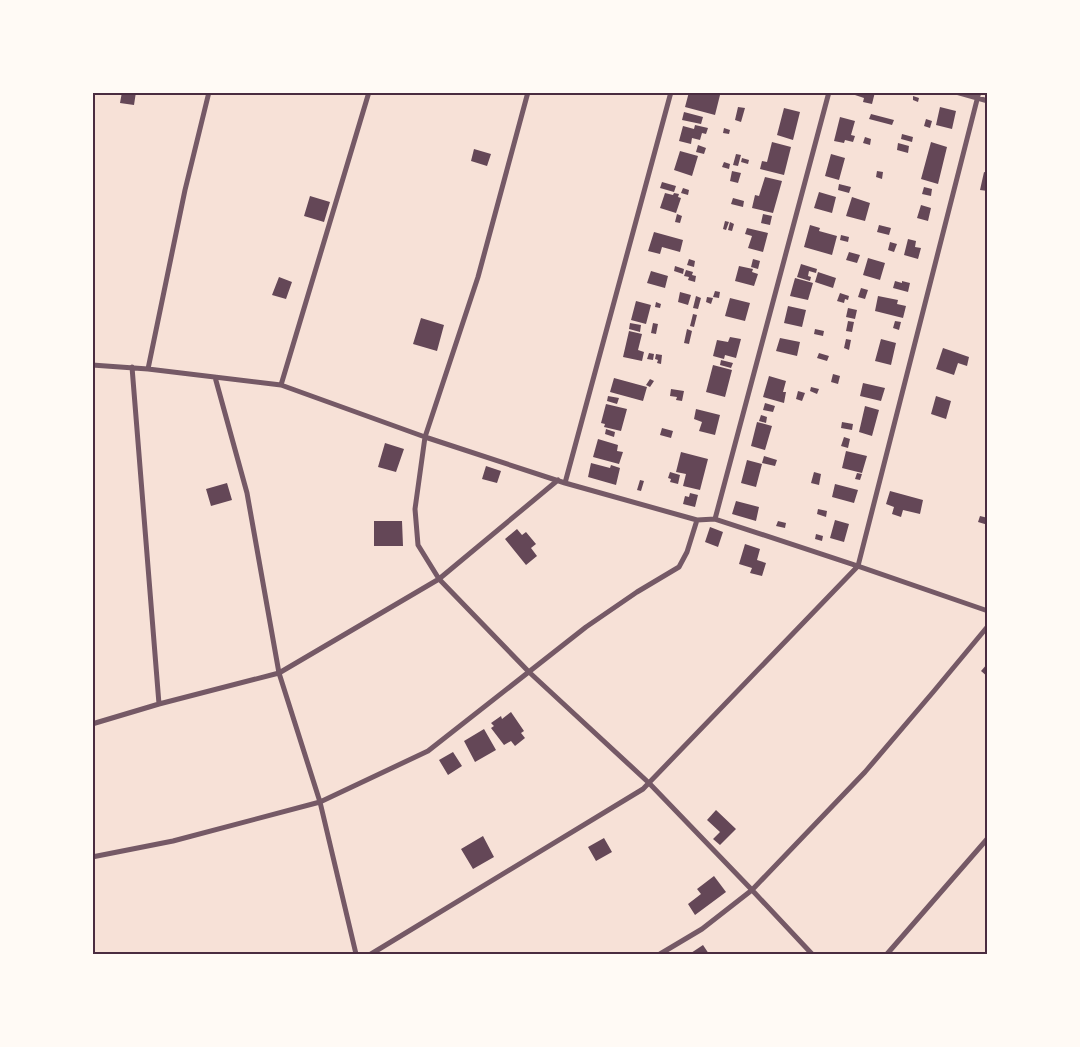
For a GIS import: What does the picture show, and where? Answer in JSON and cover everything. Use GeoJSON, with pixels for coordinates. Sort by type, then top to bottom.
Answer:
{"type":"FeatureCollection","features":[{"type":"Feature","properties":{"kind":"street"},"geometry":{"type":"LineString","coordinates":[[148,369],[185,190],[209,92]]}},
{"type":"Feature","properties":{"kind":"street"},"geometry":{"type":"LineString","coordinates":[[281,385],[369,92]]}},
{"type":"Feature","properties":{"kind":"street"},"geometry":{"type":"LineString","coordinates":[[528,92],[478,277],[425,437],[415,510],[418,545],[439,579],[529,672],[649,783],[812,954]]}},
{"type":"Feature","properties":{"kind":"street"},"geometry":{"type":"LineString","coordinates":[[565,482],[671,92]]}},
{"type":"Feature","properties":{"kind":"street"},"geometry":{"type":"LineString","coordinates":[[715,519],[829,92]]}},
{"type":"Feature","properties":{"kind":"street"},"geometry":{"type":"LineString","coordinates":[[956,92],[978,96],[988,101]]}},
{"type":"Feature","properties":{"kind":"street"},"geometry":{"type":"LineString","coordinates":[[371,954],[643,790],[858,566],[978,96]]}},
{"type":"Feature","properties":{"kind":"street"},"geometry":{"type":"LineString","coordinates":[[92,364],[281,385],[425,437],[558,480],[697,520],[715,519],[988,611]]}},
{"type":"Feature","properties":{"kind":"street"},"geometry":{"type":"LineString","coordinates":[[132,367],[159,704]]}},
{"type":"Feature","properties":{"kind":"street"},"geometry":{"type":"LineString","coordinates":[[215,377],[247,493],[279,673],[320,802],[356,954]]}},
{"type":"Feature","properties":{"kind":"street"},"geometry":{"type":"LineString","coordinates":[[92,724],[159,704],[279,673],[439,579],[558,480]]}},
{"type":"Feature","properties":{"kind":"street"},"geometry":{"type":"LineString","coordinates":[[92,857],[173,841],[320,802],[428,751],[586,627],[637,592],[680,567],[697,520]]}},
{"type":"Feature","properties":{"kind":"street"},"geometry":{"type":"LineString","coordinates":[[660,954],[702,929],[752,890],[865,772],[988,626]]}},
{"type":"Feature","properties":{"kind":"street"},"geometry":{"type":"LineString","coordinates":[[887,954],[988,838]]}},
{"type":"Feature","properties":{"kind":"building"},"geometry":{"type":"Polygon","coordinates":[[[122,92],[136,92],[134,105],[120,103],[122,92]]]}},
{"type":"Feature","properties":{"kind":"building"},"geometry":{"type":"Polygon","coordinates":[[[689,92],[704,94],[705,92],[711,92],[720,95],[715,115],[685,107],[689,92]]]}},
{"type":"Feature","properties":{"kind":"building"},"geometry":{"type":"Polygon","coordinates":[[[846,92],[875,92],[872,104],[863,102],[864,98],[846,92]]]}},
{"type":"Feature","properties":{"kind":"building"},"geometry":{"type":"Polygon","coordinates":[[[913,96],[919,98],[918,102],[913,100],[913,96]]]}},
{"type":"Feature","properties":{"kind":"building"},"geometry":{"type":"Polygon","coordinates":[[[738,107],[745,108],[741,122],[735,120],[738,107]]]}},
{"type":"Feature","properties":{"kind":"building"},"geometry":{"type":"Polygon","coordinates":[[[940,107],[956,111],[952,129],[936,125],[940,107]]]}},
{"type":"Feature","properties":{"kind":"building"},"geometry":{"type":"Polygon","coordinates":[[[784,108],[800,112],[793,140],[777,135],[784,108]]]}},
{"type":"Feature","properties":{"kind":"building"},"geometry":{"type":"Polygon","coordinates":[[[684,112],[703,117],[701,124],[682,120],[684,112]]]}},
{"type":"Feature","properties":{"kind":"building"},"geometry":{"type":"Polygon","coordinates":[[[871,114],[894,120],[892,125],[869,119],[871,114]]]}},
{"type":"Feature","properties":{"kind":"building"},"geometry":{"type":"Polygon","coordinates":[[[840,117],[855,121],[851,135],[855,136],[853,142],[845,140],[844,143],[834,141],[840,117]]]}},
{"type":"Feature","properties":{"kind":"building"},"geometry":{"type":"Polygon","coordinates":[[[926,119],[932,121],[930,128],[924,126],[926,119]]]}},
{"type":"Feature","properties":{"kind":"building"},"geometry":{"type":"Polygon","coordinates":[[[695,125],[708,128],[706,134],[702,133],[700,140],[692,138],[691,144],[679,141],[683,126],[694,129],[695,125]]]}},
{"type":"Feature","properties":{"kind":"building"},"geometry":{"type":"Polygon","coordinates":[[[724,128],[730,130],[729,134],[723,133],[724,128]]]}},
{"type":"Feature","properties":{"kind":"building"},"geometry":{"type":"Polygon","coordinates":[[[902,134],[913,137],[912,142],[901,139],[902,134]]]}},
{"type":"Feature","properties":{"kind":"building"},"geometry":{"type":"Polygon","coordinates":[[[865,137],[871,139],[870,145],[863,143],[865,137]]]}},
{"type":"Feature","properties":{"kind":"building"},"geometry":{"type":"Polygon","coordinates":[[[772,142],[791,147],[784,175],[760,169],[762,161],[767,162],[772,142]]]}},
{"type":"Feature","properties":{"kind":"building"},"geometry":{"type":"Polygon","coordinates":[[[931,142],[947,147],[938,184],[921,179],[931,142]]]}},
{"type":"Feature","properties":{"kind":"building"},"geometry":{"type":"Polygon","coordinates":[[[898,143],[909,146],[908,153],[897,150],[898,143]]]}},
{"type":"Feature","properties":{"kind":"building"},"geometry":{"type":"Polygon","coordinates":[[[698,145],[706,148],[704,154],[696,152],[698,145]]]}},
{"type":"Feature","properties":{"kind":"building"},"geometry":{"type":"Polygon","coordinates":[[[474,149],[491,154],[487,166],[471,161],[474,149]]]}},
{"type":"Feature","properties":{"kind":"building"},"geometry":{"type":"Polygon","coordinates":[[[680,151],[698,156],[692,176],[674,170],[680,151]]]}},
{"type":"Feature","properties":{"kind":"building"},"geometry":{"type":"Polygon","coordinates":[[[736,154],[741,155],[738,166],[733,165],[736,154]]]}},
{"type":"Feature","properties":{"kind":"building"},"geometry":{"type":"Polygon","coordinates":[[[831,154],[845,158],[839,180],[825,176],[831,154]]]}},
{"type":"Feature","properties":{"kind":"building"},"geometry":{"type":"Polygon","coordinates":[[[742,158],[749,160],[748,164],[741,162],[742,158]]]}},
{"type":"Feature","properties":{"kind":"building"},"geometry":{"type":"Polygon","coordinates":[[[724,162],[730,164],[729,169],[722,167],[724,162]]]}},
{"type":"Feature","properties":{"kind":"building"},"geometry":{"type":"Polygon","coordinates":[[[732,171],[741,173],[738,183],[730,181],[732,171]]]}},
{"type":"Feature","properties":{"kind":"building"},"geometry":{"type":"Polygon","coordinates":[[[877,171],[883,172],[882,179],[876,177],[877,171]]]}},
{"type":"Feature","properties":{"kind":"building"},"geometry":{"type":"Polygon","coordinates":[[[984,172],[988,173],[988,191],[980,190],[984,172]]]}},
{"type":"Feature","properties":{"kind":"building"},"geometry":{"type":"Polygon","coordinates":[[[765,177],[782,181],[773,213],[752,208],[755,195],[759,196],[765,177]]]}},
{"type":"Feature","properties":{"kind":"building"},"geometry":{"type":"Polygon","coordinates":[[[662,182],[676,186],[674,192],[660,188],[662,182]]]}},
{"type":"Feature","properties":{"kind":"building"},"geometry":{"type":"Polygon","coordinates":[[[839,184],[851,187],[849,193],[838,190],[839,184]]]}},
{"type":"Feature","properties":{"kind":"building"},"geometry":{"type":"Polygon","coordinates":[[[924,187],[932,189],[931,196],[922,194],[924,187]]]}},
{"type":"Feature","properties":{"kind":"building"},"geometry":{"type":"Polygon","coordinates":[[[683,188],[689,190],[688,195],[681,193],[683,188]]]}},
{"type":"Feature","properties":{"kind":"building"},"geometry":{"type":"Polygon","coordinates":[[[819,192],[836,197],[832,213],[814,208],[819,192]]]}},
{"type":"Feature","properties":{"kind":"building"},"geometry":{"type":"Polygon","coordinates":[[[665,193],[679,194],[678,197],[681,198],[676,213],[660,208],[665,193]]]}},
{"type":"Feature","properties":{"kind":"building"},"geometry":{"type":"Polygon","coordinates":[[[310,196],[330,202],[324,222],[304,216],[310,196]]]}},
{"type":"Feature","properties":{"kind":"building"},"geometry":{"type":"Polygon","coordinates":[[[852,197],[870,203],[865,221],[846,216],[852,197]]]}},
{"type":"Feature","properties":{"kind":"building"},"geometry":{"type":"Polygon","coordinates":[[[733,198],[744,201],[743,207],[731,204],[733,198]]]}},
{"type":"Feature","properties":{"kind":"building"},"geometry":{"type":"Polygon","coordinates":[[[921,205],[931,208],[928,221],[917,218],[921,205]]]}},
{"type":"Feature","properties":{"kind":"building"},"geometry":{"type":"Polygon","coordinates":[[[677,214],[682,216],[680,223],[675,222],[677,214]]]}},
{"type":"Feature","properties":{"kind":"building"},"geometry":{"type":"Polygon","coordinates":[[[763,214],[772,216],[770,225],[761,223],[763,214]]]}},
{"type":"Feature","properties":{"kind":"building"},"geometry":{"type":"Polygon","coordinates":[[[725,221],[729,222],[726,230],[723,229],[725,221]]]}},
{"type":"Feature","properties":{"kind":"building"},"geometry":{"type":"Polygon","coordinates":[[[730,222],[734,224],[732,231],[728,230],[730,222]]]}},
{"type":"Feature","properties":{"kind":"building"},"geometry":{"type":"Polygon","coordinates":[[[810,225],[820,228],[819,231],[837,236],[832,255],[804,247],[810,225]]]}},
{"type":"Feature","properties":{"kind":"building"},"geometry":{"type":"Polygon","coordinates":[[[879,225],[891,228],[889,235],[877,232],[879,225]]]}},
{"type":"Feature","properties":{"kind":"building"},"geometry":{"type":"Polygon","coordinates":[[[747,228],[768,233],[763,252],[748,248],[752,236],[745,234],[747,228]]]}},
{"type":"Feature","properties":{"kind":"building"},"geometry":{"type":"Polygon","coordinates":[[[654,232],[683,240],[680,252],[662,247],[660,254],[648,251],[654,232]]]}},
{"type":"Feature","properties":{"kind":"building"},"geometry":{"type":"Polygon","coordinates":[[[841,235],[849,237],[848,242],[840,240],[841,235]]]}},
{"type":"Feature","properties":{"kind":"building"},"geometry":{"type":"Polygon","coordinates":[[[908,239],[916,241],[915,247],[921,248],[918,259],[904,255],[908,239]]]}},
{"type":"Feature","properties":{"kind":"building"},"geometry":{"type":"Polygon","coordinates":[[[890,242],[897,244],[894,252],[888,250],[890,242]]]}},
{"type":"Feature","properties":{"kind":"building"},"geometry":{"type":"Polygon","coordinates":[[[849,252],[860,255],[857,263],[846,260],[849,252]]]}},
{"type":"Feature","properties":{"kind":"building"},"geometry":{"type":"Polygon","coordinates":[[[868,258],[885,263],[880,280],[863,275],[868,258]]]}},
{"type":"Feature","properties":{"kind":"building"},"geometry":{"type":"Polygon","coordinates":[[[689,259],[695,261],[694,267],[687,265],[689,259]]]}},
{"type":"Feature","properties":{"kind":"building"},"geometry":{"type":"Polygon","coordinates":[[[753,259],[760,261],[758,269],[751,267],[753,259]]]}},
{"type":"Feature","properties":{"kind":"building"},"geometry":{"type":"Polygon","coordinates":[[[801,264],[817,269],[816,273],[809,271],[810,281],[797,277],[801,264]]]}},
{"type":"Feature","properties":{"kind":"building"},"geometry":{"type":"Polygon","coordinates":[[[675,266],[684,269],[683,274],[674,271],[675,266]]]}},
{"type":"Feature","properties":{"kind":"building"},"geometry":{"type":"Polygon","coordinates":[[[739,266],[753,269],[752,272],[758,274],[754,286],[735,281],[739,266]]]}},
{"type":"Feature","properties":{"kind":"building"},"geometry":{"type":"Polygon","coordinates":[[[686,270],[693,272],[692,275],[696,276],[695,282],[688,280],[689,277],[684,276],[686,270]]]}},
{"type":"Feature","properties":{"kind":"building"},"geometry":{"type":"Polygon","coordinates":[[[651,271],[668,276],[665,288],[647,283],[651,271]]]}},
{"type":"Feature","properties":{"kind":"building"},"geometry":{"type":"Polygon","coordinates":[[[818,272],[836,278],[833,288],[815,282],[818,272]]]}},
{"type":"Feature","properties":{"kind":"building"},"geometry":{"type":"Polygon","coordinates":[[[279,277],[292,282],[286,299],[272,295],[279,277]]]}},
{"type":"Feature","properties":{"kind":"building"},"geometry":{"type":"Polygon","coordinates":[[[795,278],[813,283],[808,300],[790,296],[795,278]]]}},
{"type":"Feature","properties":{"kind":"building"},"geometry":{"type":"Polygon","coordinates":[[[895,281],[910,283],[908,292],[893,288],[895,281]]]}},
{"type":"Feature","properties":{"kind":"building"},"geometry":{"type":"Polygon","coordinates":[[[861,288],[868,290],[865,299],[858,297],[861,288]]]}},
{"type":"Feature","properties":{"kind":"building"},"geometry":{"type":"Polygon","coordinates":[[[715,291],[720,292],[719,298],[713,297],[715,291]]]}},
{"type":"Feature","properties":{"kind":"building"},"geometry":{"type":"Polygon","coordinates":[[[680,292],[691,295],[688,305],[678,302],[680,292]]]}},
{"type":"Feature","properties":{"kind":"building"},"geometry":{"type":"Polygon","coordinates":[[[840,293],[849,296],[848,300],[845,299],[844,303],[837,301],[840,293]]]}},
{"type":"Feature","properties":{"kind":"building"},"geometry":{"type":"Polygon","coordinates":[[[696,296],[701,298],[698,309],[693,308],[696,296]]]}},
{"type":"Feature","properties":{"kind":"building"},"geometry":{"type":"Polygon","coordinates":[[[878,296],[898,300],[897,304],[906,306],[903,318],[875,311],[878,296]]]}},
{"type":"Feature","properties":{"kind":"building"},"geometry":{"type":"Polygon","coordinates":[[[707,297],[713,298],[711,304],[706,302],[707,297]]]}},
{"type":"Feature","properties":{"kind":"building"},"geometry":{"type":"Polygon","coordinates":[[[730,298],[750,303],[745,321],[725,316],[730,298]]]}},
{"type":"Feature","properties":{"kind":"building"},"geometry":{"type":"Polygon","coordinates":[[[636,301],[651,305],[646,324],[631,320],[636,301]]]}},
{"type":"Feature","properties":{"kind":"building"},"geometry":{"type":"Polygon","coordinates":[[[656,302],[661,304],[660,308],[655,307],[656,302]]]}},
{"type":"Feature","properties":{"kind":"building"},"geometry":{"type":"Polygon","coordinates":[[[788,306],[806,310],[802,327],[784,323],[788,306]]]}},
{"type":"Feature","properties":{"kind":"building"},"geometry":{"type":"Polygon","coordinates":[[[848,308],[857,310],[855,319],[846,317],[848,308]]]}},
{"type":"Feature","properties":{"kind":"building"},"geometry":{"type":"Polygon","coordinates":[[[693,314],[697,315],[694,327],[690,326],[693,314]]]}},
{"type":"Feature","properties":{"kind":"building"},"geometry":{"type":"Polygon","coordinates":[[[421,318],[444,325],[437,351],[413,344],[421,318]]]}},
{"type":"Feature","properties":{"kind":"building"},"geometry":{"type":"Polygon","coordinates":[[[848,321],[854,322],[852,332],[846,331],[848,321]]]}},
{"type":"Feature","properties":{"kind":"building"},"geometry":{"type":"Polygon","coordinates":[[[895,321],[901,322],[899,330],[893,328],[895,321]]]}},
{"type":"Feature","properties":{"kind":"building"},"geometry":{"type":"Polygon","coordinates":[[[630,323],[641,325],[640,332],[629,329],[630,323]]]}},
{"type":"Feature","properties":{"kind":"building"},"geometry":{"type":"Polygon","coordinates":[[[653,323],[658,324],[656,334],[651,333],[653,323]]]}},
{"type":"Feature","properties":{"kind":"building"},"geometry":{"type":"Polygon","coordinates":[[[687,329],[692,331],[689,344],[684,343],[687,329]]]}},
{"type":"Feature","properties":{"kind":"building"},"geometry":{"type":"Polygon","coordinates":[[[815,329],[824,331],[823,336],[814,334],[815,329]]]}},
{"type":"Feature","properties":{"kind":"building"},"geometry":{"type":"Polygon","coordinates":[[[629,331],[642,334],[638,350],[644,352],[642,361],[623,357],[629,331]]]}},
{"type":"Feature","properties":{"kind":"building"},"geometry":{"type":"Polygon","coordinates":[[[730,337],[741,339],[736,358],[725,355],[724,359],[713,356],[717,340],[728,342],[730,337]]]}},
{"type":"Feature","properties":{"kind":"building"},"geometry":{"type":"Polygon","coordinates":[[[780,338],[800,342],[797,356],[776,351],[780,338]]]}},
{"type":"Feature","properties":{"kind":"building"},"geometry":{"type":"Polygon","coordinates":[[[846,339],[851,340],[849,350],[844,348],[846,339]]]}},
{"type":"Feature","properties":{"kind":"building"},"geometry":{"type":"Polygon","coordinates":[[[881,339],[896,343],[891,365],[875,361],[881,339]]]}},
{"type":"Feature","properties":{"kind":"building"},"geometry":{"type":"Polygon","coordinates":[[[943,348],[969,357],[967,366],[958,363],[954,375],[936,369],[943,348]]]}},
{"type":"Feature","properties":{"kind":"building"},"geometry":{"type":"Polygon","coordinates":[[[649,353],[654,354],[653,360],[647,359],[649,353]]]}},
{"type":"Feature","properties":{"kind":"building"},"geometry":{"type":"Polygon","coordinates":[[[819,353],[829,356],[827,361],[817,358],[819,353]]]}},
{"type":"Feature","properties":{"kind":"building"},"geometry":{"type":"Polygon","coordinates":[[[656,354],[662,355],[661,364],[657,363],[658,360],[655,359],[656,354]]]}},
{"type":"Feature","properties":{"kind":"building"},"geometry":{"type":"Polygon","coordinates":[[[721,360],[733,363],[731,368],[720,365],[721,360]]]}},
{"type":"Feature","properties":{"kind":"building"},"geometry":{"type":"Polygon","coordinates":[[[713,365],[732,370],[725,397],[706,392],[713,365]]]}},
{"type":"Feature","properties":{"kind":"building"},"geometry":{"type":"Polygon","coordinates":[[[833,374],[840,376],[838,384],[831,382],[833,374]]]}},
{"type":"Feature","properties":{"kind":"building"},"geometry":{"type":"Polygon","coordinates":[[[769,376],[786,381],[783,392],[786,392],[784,403],[763,397],[769,376]]]}},
{"type":"Feature","properties":{"kind":"building"},"geometry":{"type":"Polygon","coordinates":[[[614,378],[647,387],[643,401],[610,392],[614,378]]]}},
{"type":"Feature","properties":{"kind":"building"},"geometry":{"type":"Polygon","coordinates":[[[650,379],[654,381],[650,387],[646,385],[650,379]]]}},
{"type":"Feature","properties":{"kind":"building"},"geometry":{"type":"Polygon","coordinates":[[[863,383],[885,388],[881,401],[860,396],[863,383]]]}},
{"type":"Feature","properties":{"kind":"building"},"geometry":{"type":"Polygon","coordinates":[[[811,387],[819,389],[817,394],[810,391],[811,387]]]}},
{"type":"Feature","properties":{"kind":"building"},"geometry":{"type":"Polygon","coordinates":[[[671,389],[684,391],[682,401],[676,400],[677,397],[670,396],[671,389]]]}},
{"type":"Feature","properties":{"kind":"building"},"geometry":{"type":"Polygon","coordinates":[[[798,391],[805,393],[802,401],[796,399],[798,391]]]}},
{"type":"Feature","properties":{"kind":"building"},"geometry":{"type":"Polygon","coordinates":[[[608,396],[619,398],[617,404],[607,401],[608,396]]]}},
{"type":"Feature","properties":{"kind":"building"},"geometry":{"type":"Polygon","coordinates":[[[936,396],[951,401],[946,419],[931,414],[936,396]]]}},
{"type":"Feature","properties":{"kind":"building"},"geometry":{"type":"Polygon","coordinates":[[[765,403],[775,406],[773,412],[763,410],[765,403]]]}},
{"type":"Feature","properties":{"kind":"building"},"geometry":{"type":"Polygon","coordinates":[[[606,404],[627,409],[621,431],[604,427],[605,424],[601,423],[606,404]]]}},
{"type":"Feature","properties":{"kind":"building"},"geometry":{"type":"Polygon","coordinates":[[[865,406],[879,410],[872,436],[859,432],[865,406]]]}},
{"type":"Feature","properties":{"kind":"building"},"geometry":{"type":"Polygon","coordinates":[[[696,409],[720,415],[715,435],[699,431],[702,422],[694,419],[696,409]]]}},
{"type":"Feature","properties":{"kind":"building"},"geometry":{"type":"Polygon","coordinates":[[[761,415],[767,417],[766,423],[759,421],[761,415]]]}},
{"type":"Feature","properties":{"kind":"building"},"geometry":{"type":"Polygon","coordinates":[[[757,422],[772,426],[765,450],[751,446],[757,422]]]}},
{"type":"Feature","properties":{"kind":"building"},"geometry":{"type":"Polygon","coordinates":[[[842,422],[853,424],[852,430],[841,428],[842,422]]]}},
{"type":"Feature","properties":{"kind":"building"},"geometry":{"type":"Polygon","coordinates":[[[662,428],[673,431],[671,438],[660,435],[662,428]]]}},
{"type":"Feature","properties":{"kind":"building"},"geometry":{"type":"Polygon","coordinates":[[[606,429],[615,432],[614,437],[605,434],[606,429]]]}},
{"type":"Feature","properties":{"kind":"building"},"geometry":{"type":"Polygon","coordinates":[[[844,437],[850,439],[848,448],[841,446],[844,437]]]}},
{"type":"Feature","properties":{"kind":"building"},"geometry":{"type":"Polygon","coordinates":[[[598,439],[618,445],[617,451],[623,452],[619,464],[593,457],[598,439]]]}},
{"type":"Feature","properties":{"kind":"building"},"geometry":{"type":"Polygon","coordinates":[[[385,443],[404,449],[396,472],[378,467],[385,443]]]}},
{"type":"Feature","properties":{"kind":"building"},"geometry":{"type":"Polygon","coordinates":[[[846,451],[867,456],[862,473],[842,468],[846,451]]]}},
{"type":"Feature","properties":{"kind":"building"},"geometry":{"type":"Polygon","coordinates":[[[681,452],[708,459],[700,490],[683,486],[686,474],[676,472],[681,452]]]}},
{"type":"Feature","properties":{"kind":"building"},"geometry":{"type":"Polygon","coordinates":[[[764,456],[777,460],[775,466],[762,463],[764,456]]]}},
{"type":"Feature","properties":{"kind":"building"},"geometry":{"type":"Polygon","coordinates":[[[747,460],[762,464],[756,487],[741,483],[747,460]]]}},
{"type":"Feature","properties":{"kind":"building"},"geometry":{"type":"Polygon","coordinates":[[[591,463],[610,468],[611,465],[620,468],[616,485],[588,477],[591,463]]]}},
{"type":"Feature","properties":{"kind":"building"},"geometry":{"type":"Polygon","coordinates":[[[486,466],[501,471],[497,483],[482,479],[486,466]]]}},
{"type":"Feature","properties":{"kind":"building"},"geometry":{"type":"Polygon","coordinates":[[[670,472],[680,475],[678,484],[670,482],[671,479],[668,478],[670,472]]]}},
{"type":"Feature","properties":{"kind":"building"},"geometry":{"type":"Polygon","coordinates":[[[814,472],[821,474],[819,485],[811,483],[814,472]]]}},
{"type":"Feature","properties":{"kind":"building"},"geometry":{"type":"Polygon","coordinates":[[[857,473],[862,474],[860,480],[855,479],[857,473]]]}},
{"type":"Feature","properties":{"kind":"building"},"geometry":{"type":"Polygon","coordinates":[[[640,480],[644,481],[641,491],[637,490],[640,480]]]}},
{"type":"Feature","properties":{"kind":"building"},"geometry":{"type":"Polygon","coordinates":[[[227,483],[232,500],[211,506],[206,489],[227,483]]]}},
{"type":"Feature","properties":{"kind":"building"},"geometry":{"type":"Polygon","coordinates":[[[835,484],[858,490],[854,503],[832,497],[835,484]]]}},
{"type":"Feature","properties":{"kind":"building"},"geometry":{"type":"Polygon","coordinates":[[[890,491],[923,500],[920,514],[903,510],[901,517],[892,514],[894,507],[886,504],[890,491]]]}},
{"type":"Feature","properties":{"kind":"building"},"geometry":{"type":"Polygon","coordinates":[[[690,493],[698,495],[695,507],[683,504],[685,496],[689,497],[690,493]]]}},
{"type":"Feature","properties":{"kind":"building"},"geometry":{"type":"Polygon","coordinates":[[[736,501],[759,507],[756,521],[732,514],[736,501]]]}},
{"type":"Feature","properties":{"kind":"building"},"geometry":{"type":"Polygon","coordinates":[[[818,509],[827,511],[826,517],[817,514],[818,509]]]}},
{"type":"Feature","properties":{"kind":"building"},"geometry":{"type":"Polygon","coordinates":[[[980,516],[988,518],[988,525],[978,522],[980,516]]]}},
{"type":"Feature","properties":{"kind":"building"},"geometry":{"type":"Polygon","coordinates":[[[835,520],[849,524],[844,542],[830,538],[835,520]]]}},
{"type":"Feature","properties":{"kind":"building"},"geometry":{"type":"Polygon","coordinates":[[[374,521],[402,521],[403,546],[374,546],[374,521]]]}},
{"type":"Feature","properties":{"kind":"building"},"geometry":{"type":"Polygon","coordinates":[[[778,521],[786,523],[785,528],[776,526],[778,521]]]}},
{"type":"Feature","properties":{"kind":"building"},"geometry":{"type":"Polygon","coordinates":[[[710,527],[723,532],[718,547],[705,542],[710,527]]]}},
{"type":"Feature","properties":{"kind":"building"},"geometry":{"type":"Polygon","coordinates":[[[517,529],[522,535],[526,532],[536,544],[531,548],[537,556],[526,565],[505,539],[517,529]]]}},
{"type":"Feature","properties":{"kind":"building"},"geometry":{"type":"Polygon","coordinates":[[[816,534],[823,536],[822,541],[815,539],[816,534]]]}},
{"type":"Feature","properties":{"kind":"building"},"geometry":{"type":"Polygon","coordinates":[[[745,544],[760,549],[757,560],[766,563],[762,576],[750,573],[752,568],[739,564],[745,544]]]}},
{"type":"Feature","properties":{"kind":"building"},"geometry":{"type":"Polygon","coordinates":[[[988,663],[988,677],[981,671],[988,663]]]}},
{"type":"Feature","properties":{"kind":"building"},"geometry":{"type":"Polygon","coordinates":[[[511,712],[524,731],[521,733],[525,738],[515,746],[511,741],[504,745],[491,728],[494,726],[491,723],[501,716],[502,719],[511,712]]]}},
{"type":"Feature","properties":{"kind":"building"},"geometry":{"type":"Polygon","coordinates":[[[484,729],[496,750],[475,762],[464,741],[484,729]]]}},
{"type":"Feature","properties":{"kind":"building"},"geometry":{"type":"Polygon","coordinates":[[[453,752],[462,766],[448,775],[439,760],[453,752]]]}},
{"type":"Feature","properties":{"kind":"building"},"geometry":{"type":"Polygon","coordinates":[[[716,810],[736,829],[720,845],[713,839],[720,832],[707,820],[716,810]]]}},
{"type":"Feature","properties":{"kind":"building"},"geometry":{"type":"Polygon","coordinates":[[[483,836],[494,857],[473,869],[461,849],[483,836]]]}},
{"type":"Feature","properties":{"kind":"building"},"geometry":{"type":"Polygon","coordinates":[[[604,838],[612,852],[596,861],[588,847],[604,838]]]}},
{"type":"Feature","properties":{"kind":"building"},"geometry":{"type":"Polygon","coordinates":[[[714,876],[726,892],[695,915],[688,904],[701,894],[697,889],[714,876]]]}},
{"type":"Feature","properties":{"kind":"building"},"geometry":{"type":"Polygon","coordinates":[[[703,945],[709,954],[691,953],[703,945]]]}}]}
